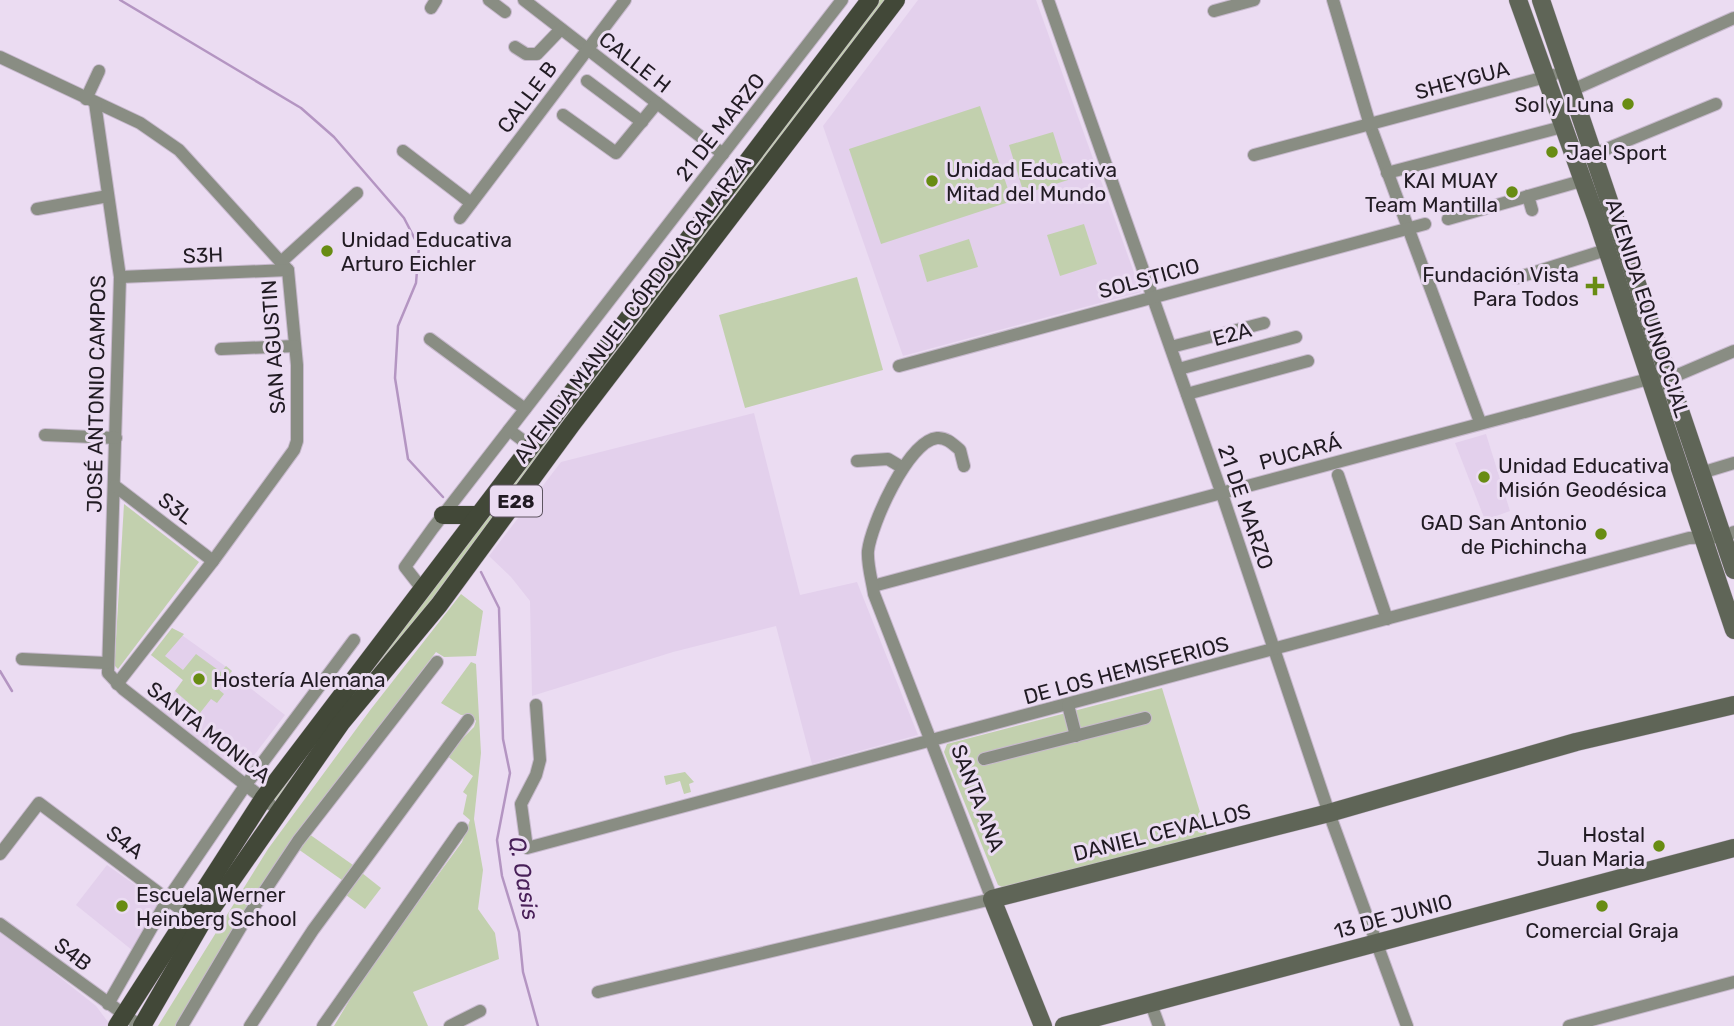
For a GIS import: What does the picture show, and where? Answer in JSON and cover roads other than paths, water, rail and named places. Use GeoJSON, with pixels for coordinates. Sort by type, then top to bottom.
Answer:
{"type":"FeatureCollection","features":[{"type":"Feature","properties":{"kind":"main road","name":"AVENIDA MANUEL CÓRDOVA GALARZA"},"geometry":{"type":"LineString","coordinates":[[120,1021],[263,799],[423,590],[529,445],[870,0]]}},
{"type":"Feature","properties":{"kind":"main road","name":"AVENIDA MANUEL CÓRDOVA GALARZA"},"geometry":{"type":"LineString","coordinates":[[141,1026],[201,923],[341,723],[490,545],[551,452],[896,0]]}},
{"type":"Feature","properties":{"kind":"main road","name":"AVENIDA EQUINOCCIAL"},"geometry":{"type":"LineString","coordinates":[[1518,0],[1606,250],[1734,630]]}},
{"type":"Feature","properties":{"kind":"main road","name":"AVENIDA EQUINOCCIAL"},"geometry":{"type":"LineString","coordinates":[[1546,2],[1563,71],[1701,473],[1728,534],[1734,570]]}},
{"type":"Feature","properties":{"kind":"main road"},"geometry":{"type":"LineString","coordinates":[[725,190],[742,203]]}},
{"type":"Feature","properties":{"kind":"main road"},"geometry":{"type":"LineString","coordinates":[[443,515],[478,515]]}},
{"type":"Feature","properties":{"kind":"main road","name":"DANIEL CEVALLOS"},"geometry":{"type":"LineString","coordinates":[[992,900],[1329,813],[1576,742],[1734,705]]}},
{"type":"Feature","properties":{"kind":"main road","name":"13 DE JUNIO"},"geometry":{"type":"LineString","coordinates":[[1064,1026],[1734,848]]}},
{"type":"Feature","properties":{"kind":"main road","name":"SANTA ANA"},"geometry":{"type":"LineString","coordinates":[[992,900],[1043,1026]]}},
{"type":"Feature","properties":{"kind":"street"},"geometry":{"type":"LineString","coordinates":[[489,0],[505,12]]}},
{"type":"Feature","properties":{"kind":"street","name":"CALLE H"},"geometry":{"type":"LineString","coordinates":[[524,0],[723,154]]}},
{"type":"Feature","properties":{"kind":"street","name":"CALLE B"},"geometry":{"type":"LineString","coordinates":[[460,218],[625,0]]}},
{"type":"Feature","properties":{"kind":"street","name":"21 DE MARZO"},"geometry":{"type":"LineString","coordinates":[[423,590],[405,568],[443,515],[842,0]]}},
{"type":"Feature","properties":{"kind":"street","name":"21 DE MARZO"},"geometry":{"type":"LineString","coordinates":[[1048,0],[1179,369],[1329,813],[1407,1026]]}},
{"type":"Feature","properties":{"kind":"street"},"geometry":{"type":"LineString","coordinates":[[1214,11],[1254,0]]}},
{"type":"Feature","properties":{"kind":"street"},"geometry":{"type":"LineString","coordinates":[[1333,0],[1370,125],[1480,422]]}},
{"type":"Feature","properties":{"kind":"street"},"geometry":{"type":"LineString","coordinates":[[1570,91],[1734,18]]}},
{"type":"Feature","properties":{"kind":"street"},"geometry":{"type":"LineString","coordinates":[[515,47],[526,54],[537,54],[561,29]]}},
{"type":"Feature","properties":{"kind":"street","name":"SAN AGUSTIN"},"geometry":{"type":"LineString","coordinates":[[0,57],[140,123],[179,150],[284,266],[295,346],[297,441],[294,450],[214,561],[117,684]]}},
{"type":"Feature","properties":{"kind":"street"},"geometry":{"type":"LineString","coordinates":[[90,101],[99,71]]}},
{"type":"Feature","properties":{"kind":"street","name":"SHEYGUA"},"geometry":{"type":"LineString","coordinates":[[1254,155],[1563,71]]}},
{"type":"Feature","properties":{"kind":"street"},"geometry":{"type":"LineString","coordinates":[[587,81],[642,122]]}},
{"type":"Feature","properties":{"kind":"street","name":"JOSÉ ANTONIO CAMPOS"},"geometry":{"type":"LineString","coordinates":[[90,101],[120,277],[115,486],[106,663]]}},
{"type":"Feature","properties":{"kind":"street"},"geometry":{"type":"LineString","coordinates":[[563,115],[616,153],[657,103]]}},
{"type":"Feature","properties":{"kind":"street"},"geometry":{"type":"LineString","coordinates":[[1592,155],[1716,104]]}},
{"type":"Feature","properties":{"kind":"street"},"geometry":{"type":"LineString","coordinates":[[1387,173],[1562,127]]}},
{"type":"Feature","properties":{"kind":"street"},"geometry":{"type":"LineString","coordinates":[[403,151],[471,203]]}},
{"type":"Feature","properties":{"kind":"street"},"geometry":{"type":"LineString","coordinates":[[1448,219],[1581,181]]}},
{"type":"Feature","properties":{"kind":"street"},"geometry":{"type":"LineString","coordinates":[[284,266],[357,193]]}},
{"type":"Feature","properties":{"kind":"street"},"geometry":{"type":"LineString","coordinates":[[37,209],[108,196]]}},
{"type":"Feature","properties":{"kind":"street"},"geometry":{"type":"LineString","coordinates":[[1528,196],[1532,210]]}},
{"type":"Feature","properties":{"kind":"street","name":"SOLSTICIO"},"geometry":{"type":"LineString","coordinates":[[899,366],[1425,225]]}},
{"type":"Feature","properties":{"kind":"street"},"geometry":{"type":"LineString","coordinates":[[1516,278],[1606,250]]}},
{"type":"Feature","properties":{"kind":"street","name":"S3H"},"geometry":{"type":"LineString","coordinates":[[120,277],[284,266]]}},
{"type":"Feature","properties":{"kind":"street"},"geometry":{"type":"LineString","coordinates":[[628,277],[647,292]]}},
{"type":"Feature","properties":{"kind":"street"},"geometry":{"type":"LineString","coordinates":[[1171,347],[1264,323]]}},
{"type":"Feature","properties":{"kind":"street","name":"E2A"},"geometry":{"type":"LineString","coordinates":[[1179,369],[1296,337]]}},
{"type":"Feature","properties":{"kind":"street"},"geometry":{"type":"LineString","coordinates":[[430,339],[525,409]]}},
{"type":"Feature","properties":{"kind":"street"},"geometry":{"type":"LineString","coordinates":[[221,349],[295,346]]}},
{"type":"Feature","properties":{"kind":"street","name":"PUCARÁ"},"geometry":{"type":"LineString","coordinates":[[873,586],[1222,494],[1480,422],[1667,374],[1680,374],[1734,351]]}},
{"type":"Feature","properties":{"kind":"street"},"geometry":{"type":"LineString","coordinates":[[1187,394],[1308,361]]}},
{"type":"Feature","properties":{"kind":"street"},"geometry":{"type":"LineString","coordinates":[[509,430],[529,445]]}},
{"type":"Feature","properties":{"kind":"street"},"geometry":{"type":"LineString","coordinates":[[46,435],[116,438]]}},
{"type":"Feature","properties":{"kind":"street","name":"SANTA ANA"},"geometry":{"type":"LineString","coordinates":[[964,466],[960,450],[944,438],[933,438],[903,468],[895,480],[868,549],[873,586],[992,900]]}},
{"type":"Feature","properties":{"kind":"street"},"geometry":{"type":"LineString","coordinates":[[857,460],[888,459],[903,468]]}},
{"type":"Feature","properties":{"kind":"street"},"geometry":{"type":"LineString","coordinates":[[1701,473],[1734,463]]}},
{"type":"Feature","properties":{"kind":"street"},"geometry":{"type":"LineString","coordinates":[[1338,475],[1387,619]]}},
{"type":"Feature","properties":{"kind":"street","name":"S3L"},"geometry":{"type":"LineString","coordinates":[[115,486],[214,561]]}},
{"type":"Feature","properties":{"kind":"street","name":"DE LOS HEMISFERIOS"},"geometry":{"type":"LineString","coordinates":[[536,705],[540,760],[536,775],[521,804],[527,848],[1689,538],[1702,540],[1728,534]]}},
{"type":"Feature","properties":{"kind":"street"},"geometry":{"type":"LineString","coordinates":[[108,1003],[167,899],[245,786],[354,640]]}},
{"type":"Feature","properties":{"kind":"street"},"geometry":{"type":"LineString","coordinates":[[22,659],[106,663],[108,673],[117,684]]}},
{"type":"Feature","properties":{"kind":"street"},"geometry":{"type":"LineString","coordinates":[[182,1026],[242,925],[298,841],[438,662]]}},
{"type":"Feature","properties":{"kind":"street","name":"SANTA MONICA"},"geometry":{"type":"LineString","coordinates":[[117,684],[279,811]]}},
{"type":"Feature","properties":{"kind":"street"},"geometry":{"type":"LineString","coordinates":[[1068,705],[1076,736]]}},
{"type":"Feature","properties":{"kind":"street"},"geometry":{"type":"LineString","coordinates":[[984,759],[1145,718]]}},
{"type":"Feature","properties":{"kind":"street"},"geometry":{"type":"LineString","coordinates":[[250,1026],[313,930],[468,720]]}},
{"type":"Feature","properties":{"kind":"street","name":"S4A"},"geometry":{"type":"LineString","coordinates":[[0,854],[39,803],[187,914]]}},
{"type":"Feature","properties":{"kind":"street"},"geometry":{"type":"LineString","coordinates":[[323,1026],[462,828]]}},
{"type":"Feature","properties":{"kind":"street","name":"DANIEL CEVALLOS"},"geometry":{"type":"LineString","coordinates":[[598,992],[992,900]]}},
{"type":"Feature","properties":{"kind":"street","name":"S4B"},"geometry":{"type":"LineString","coordinates":[[0,924],[108,1003],[120,1021],[141,1026]]}},
{"type":"Feature","properties":{"kind":"street"},"geometry":{"type":"LineString","coordinates":[[1569,1026],[1734,982]]}},
{"type":"Feature","properties":{"kind":"street"},"geometry":{"type":"LineString","coordinates":[[1151,1004],[1159,1026]]}},
{"type":"Feature","properties":{"kind":"street"},"geometry":{"type":"LineString","coordinates":[[450,1026],[481,1011]]}},
{"type":"Feature","properties":{"kind":"waterway"},"geometry":{"type":"LineString","coordinates":[[120,0],[301,108],[334,137],[404,218],[419,247],[416,283],[398,326],[395,378],[408,459],[443,497]]}},
{"type":"Feature","properties":{"kind":"waterway","name":"Q. Oasis"},"geometry":{"type":"LineString","coordinates":[[481,572],[499,608],[503,739],[510,773],[497,840],[502,876],[519,932],[523,972],[538,1026]]}},
{"type":"Feature","properties":{"kind":"waterway"},"geometry":{"type":"LineString","coordinates":[[0,671],[12,691]]}},
{"type":"Feature","properties":{"kind":"place","name":"Sol y Luna"},"geometry":{"type":"Point","coordinates":[1628,104]}},
{"type":"Feature","properties":{"kind":"place","name":"Jael Sport"},"geometry":{"type":"Point","coordinates":[1552,152]}},
{"type":"Feature","properties":{"kind":"place","name":"Unidad Educativa Mitad del Mundo"},"geometry":{"type":"Point","coordinates":[932,181]}},
{"type":"Feature","properties":{"kind":"place","name":"KAI MUAY Team Mantilla"},"geometry":{"type":"Point","coordinates":[1512,192]}},
{"type":"Feature","properties":{"kind":"place","name":"Unidad Educativa Arturo Eichler"},"geometry":{"type":"Point","coordinates":[327,251]}},
{"type":"Feature","properties":{"kind":"place","name":"Fundación Vista Para Todos"},"geometry":{"type":"Point","coordinates":[1595,286]}},
{"type":"Feature","properties":{"kind":"place","name":"Unidad Educativa Misión Geodésica"},"geometry":{"type":"Point","coordinates":[1484,477]}},
{"type":"Feature","properties":{"kind":"place","name":"GAD San Antonio de Pichincha"},"geometry":{"type":"Point","coordinates":[1601,534]}},
{"type":"Feature","properties":{"kind":"place","name":"Hostería Alemana"},"geometry":{"type":"Point","coordinates":[199,679]}},
{"type":"Feature","properties":{"kind":"place","name":"Hostal Juan Maria"},"geometry":{"type":"Point","coordinates":[1659,846]}},
{"type":"Feature","properties":{"kind":"place","name":"Escuela Werner Heinberg School"},"geometry":{"type":"Point","coordinates":[122,906]}},
{"type":"Feature","properties":{"kind":"place","name":"Comercial Graja"},"geometry":{"type":"Point","coordinates":[1602,906]}}]}
